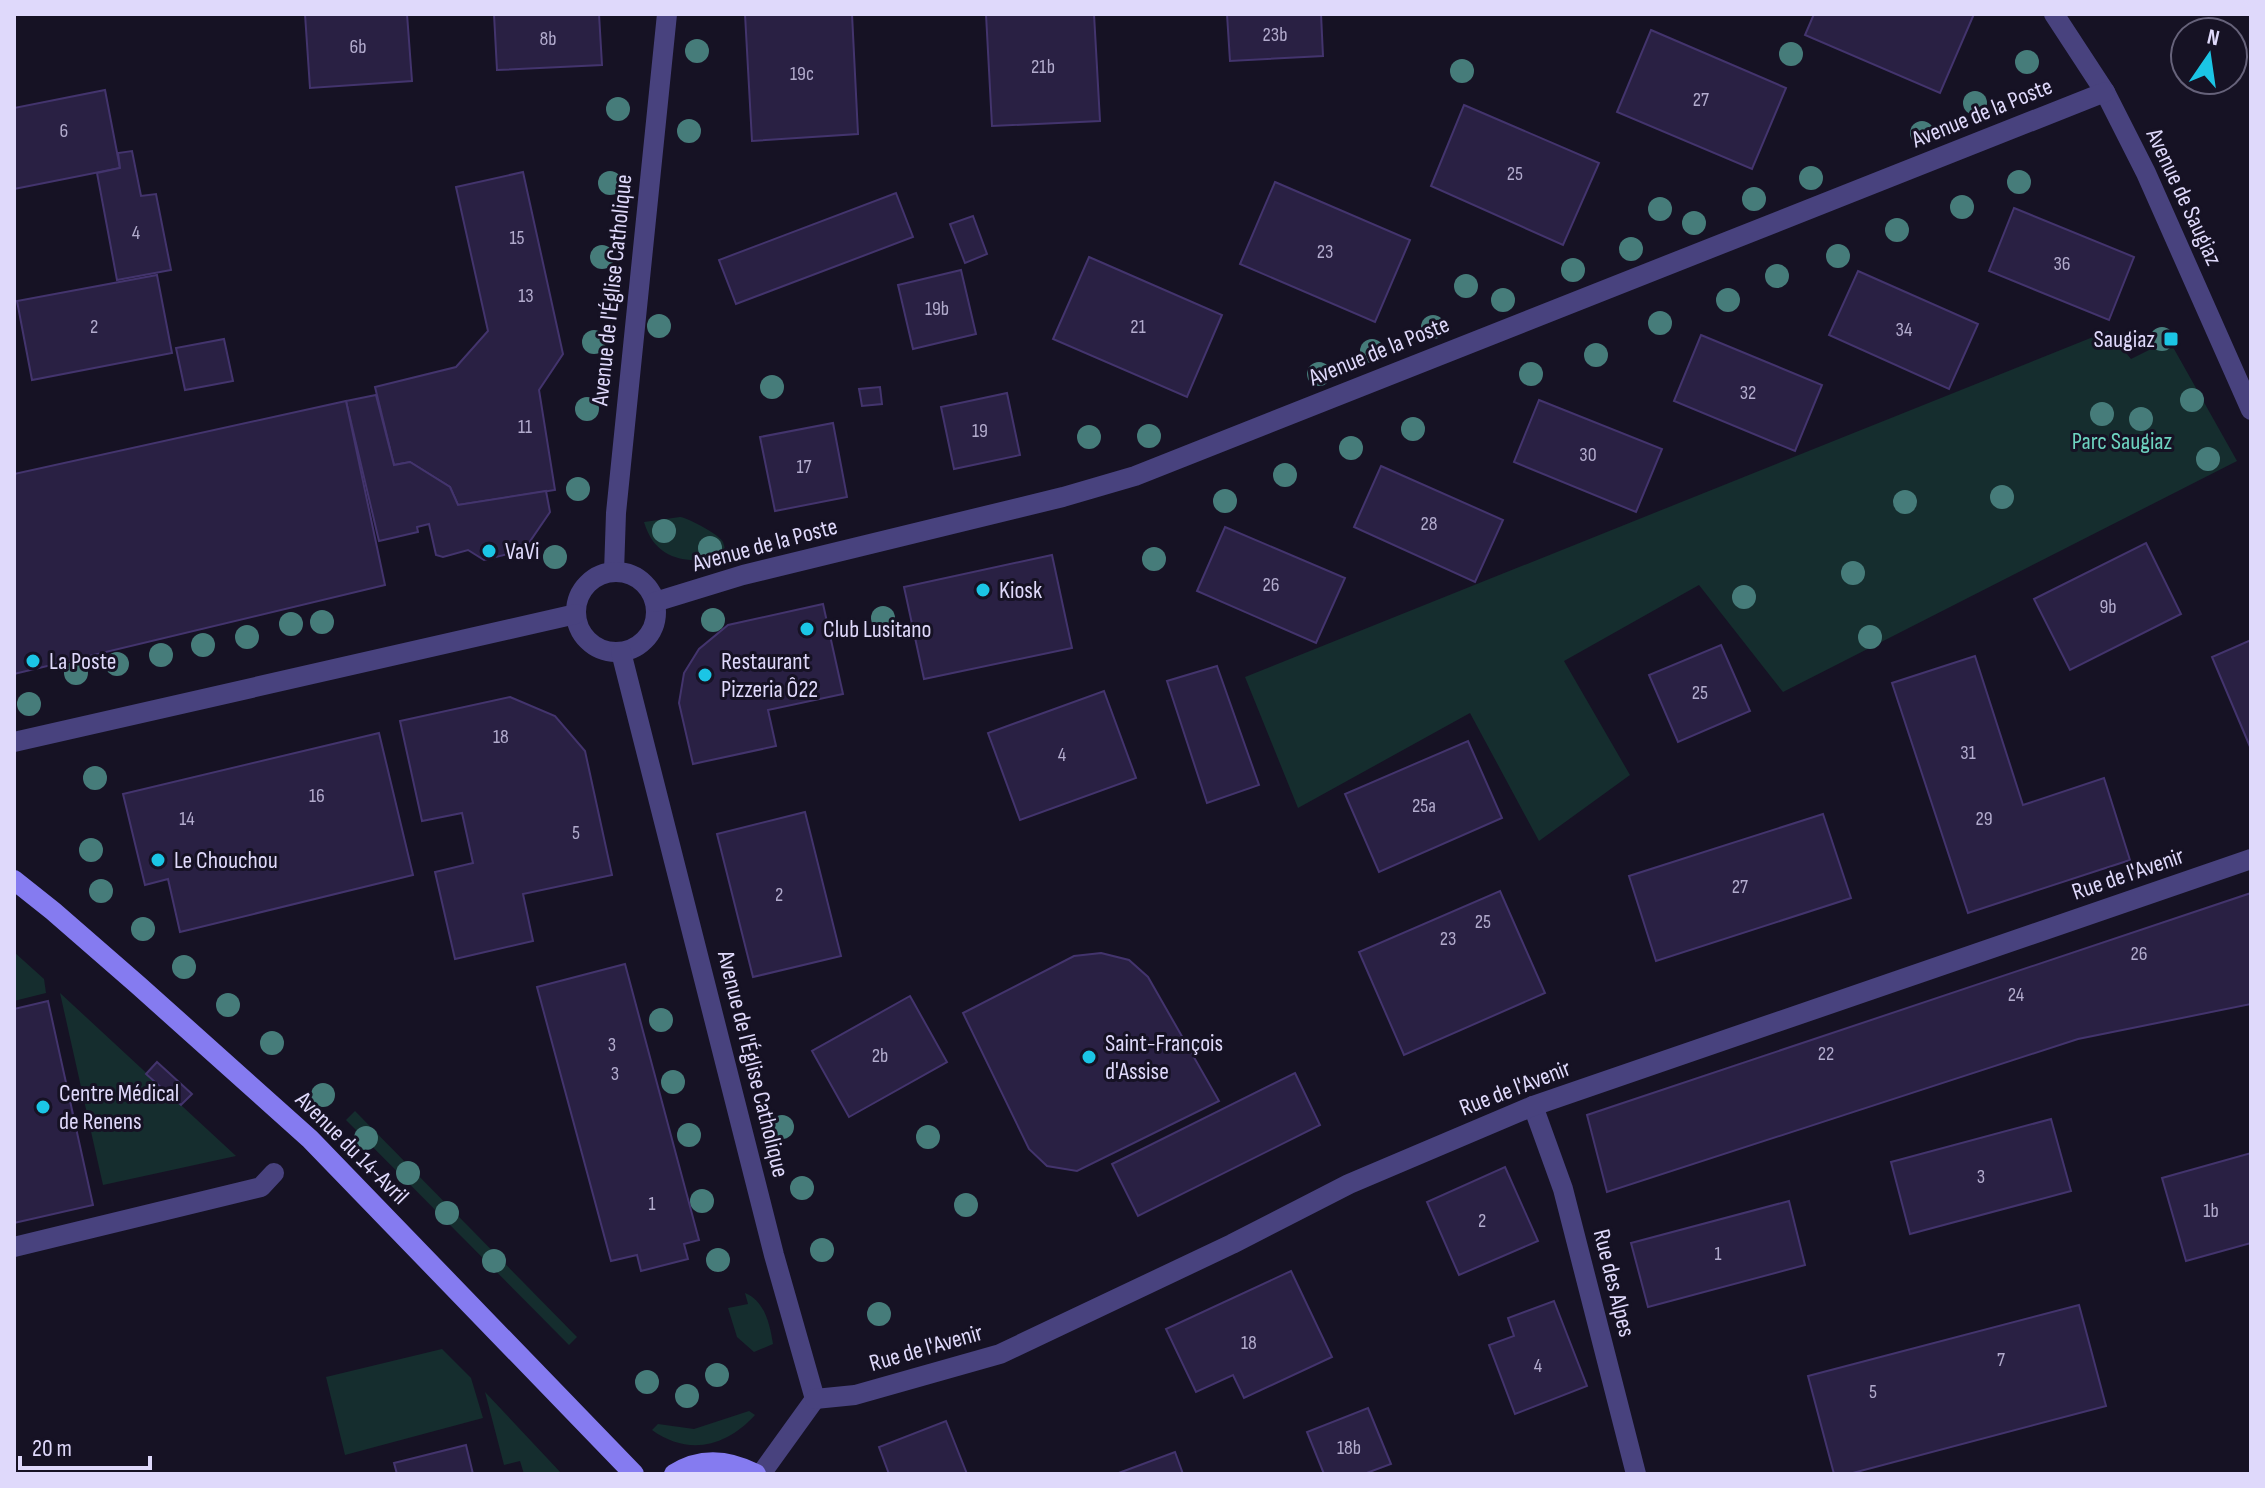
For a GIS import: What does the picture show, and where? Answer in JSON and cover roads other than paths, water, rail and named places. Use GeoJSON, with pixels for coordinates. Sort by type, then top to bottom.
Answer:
{"type":"FeatureCollection","features":[{"type":"Feature","properties":{"kind":"main road","name":"Avenue du 14-Avril"},"geometry":{"type":"LineString","coordinates":[[14,880],[310,1139],[634,1474]]}},
{"type":"Feature","properties":{"kind":"main road"},"geometry":{"type":"LineString","coordinates":[[674,1474],[702,1463],[722,1461],[758,1474]]}},
{"type":"Feature","properties":{"kind":"street","name":"Avenue de l'Église Catholique"},"geometry":{"type":"LineString","coordinates":[[614,572],[616,513],[667,14]]}},
{"type":"Feature","properties":{"kind":"street","name":"Avenue de Saugiaz"},"geometry":{"type":"LineString","coordinates":[[2054,14],[2105,92],[2146,173],[2251,410]]}},
{"type":"Feature","properties":{"kind":"street","name":"Avenue de la Poste"},"geometry":{"type":"LineString","coordinates":[[655,602],[743,575],[1063,497],[1135,476],[2105,92]]}},
{"type":"Feature","properties":{"kind":"street"},"geometry":{"type":"LineString","coordinates":[[614,572],[639,580],[655,602],[656,614],[649,635],[632,649],[609,652],[588,642],[581,633],[576,614],[578,599],[591,580],[602,575],[614,572]]}},
{"type":"Feature","properties":{"kind":"street"},"geometry":{"type":"LineString","coordinates":[[14,742],[576,614]]}},
{"type":"Feature","properties":{"kind":"street","name":"Avenue de l'Église Catholique"},"geometry":{"type":"LineString","coordinates":[[621,652],[774,1255],[815,1399]]}},
{"type":"Feature","properties":{"kind":"street","name":"Rue de l'Avenir"},"geometry":{"type":"LineString","coordinates":[[815,1399],[855,1395],[1000,1354],[1232,1244],[1349,1184],[1533,1106],[2251,859]]}},
{"type":"Feature","properties":{"kind":"street","name":"Rue des Alpes"},"geometry":{"type":"LineString","coordinates":[[1533,1106],[1563,1189],[1636,1474]]}},
{"type":"Feature","properties":{"kind":"street"},"geometry":{"type":"LineString","coordinates":[[14,1247],[261,1187],[274,1173]]}},
{"type":"Feature","properties":{"kind":"street"},"geometry":{"type":"LineString","coordinates":[[758,1474],[815,1399]]}},
{"type":"Feature","properties":{"kind":"place","name":"Saugiaz"},"geometry":{"type":"Point","coordinates":[2171,339]}},
{"type":"Feature","properties":{"kind":"place","name":"VaVi"},"geometry":{"type":"Point","coordinates":[489,551]}},
{"type":"Feature","properties":{"kind":"place","name":"Kiosk"},"geometry":{"type":"Point","coordinates":[983,590]}},
{"type":"Feature","properties":{"kind":"place","name":"Club Lusitano"},"geometry":{"type":"Point","coordinates":[807,629]}},
{"type":"Feature","properties":{"kind":"place","name":"La Poste"},"geometry":{"type":"Point","coordinates":[33,661]}},
{"type":"Feature","properties":{"kind":"place","name":"Restaurant Pizzeria Ô22"},"geometry":{"type":"Point","coordinates":[705,675]}},
{"type":"Feature","properties":{"kind":"place","name":"Le Chouchou"},"geometry":{"type":"Point","coordinates":[158,860]}},
{"type":"Feature","properties":{"kind":"place","name":"Saint-François d'Assise"},"geometry":{"type":"Point","coordinates":[1089,1057]}},
{"type":"Feature","properties":{"kind":"place","name":"Centre Médical de Renens"},"geometry":{"type":"Point","coordinates":[43,1107]}},
{"type":"Feature","properties":{"kind":"park label","name":"Parc Saugiaz"},"geometry":{"type":"Point","coordinates":[2122,441]}}]}
